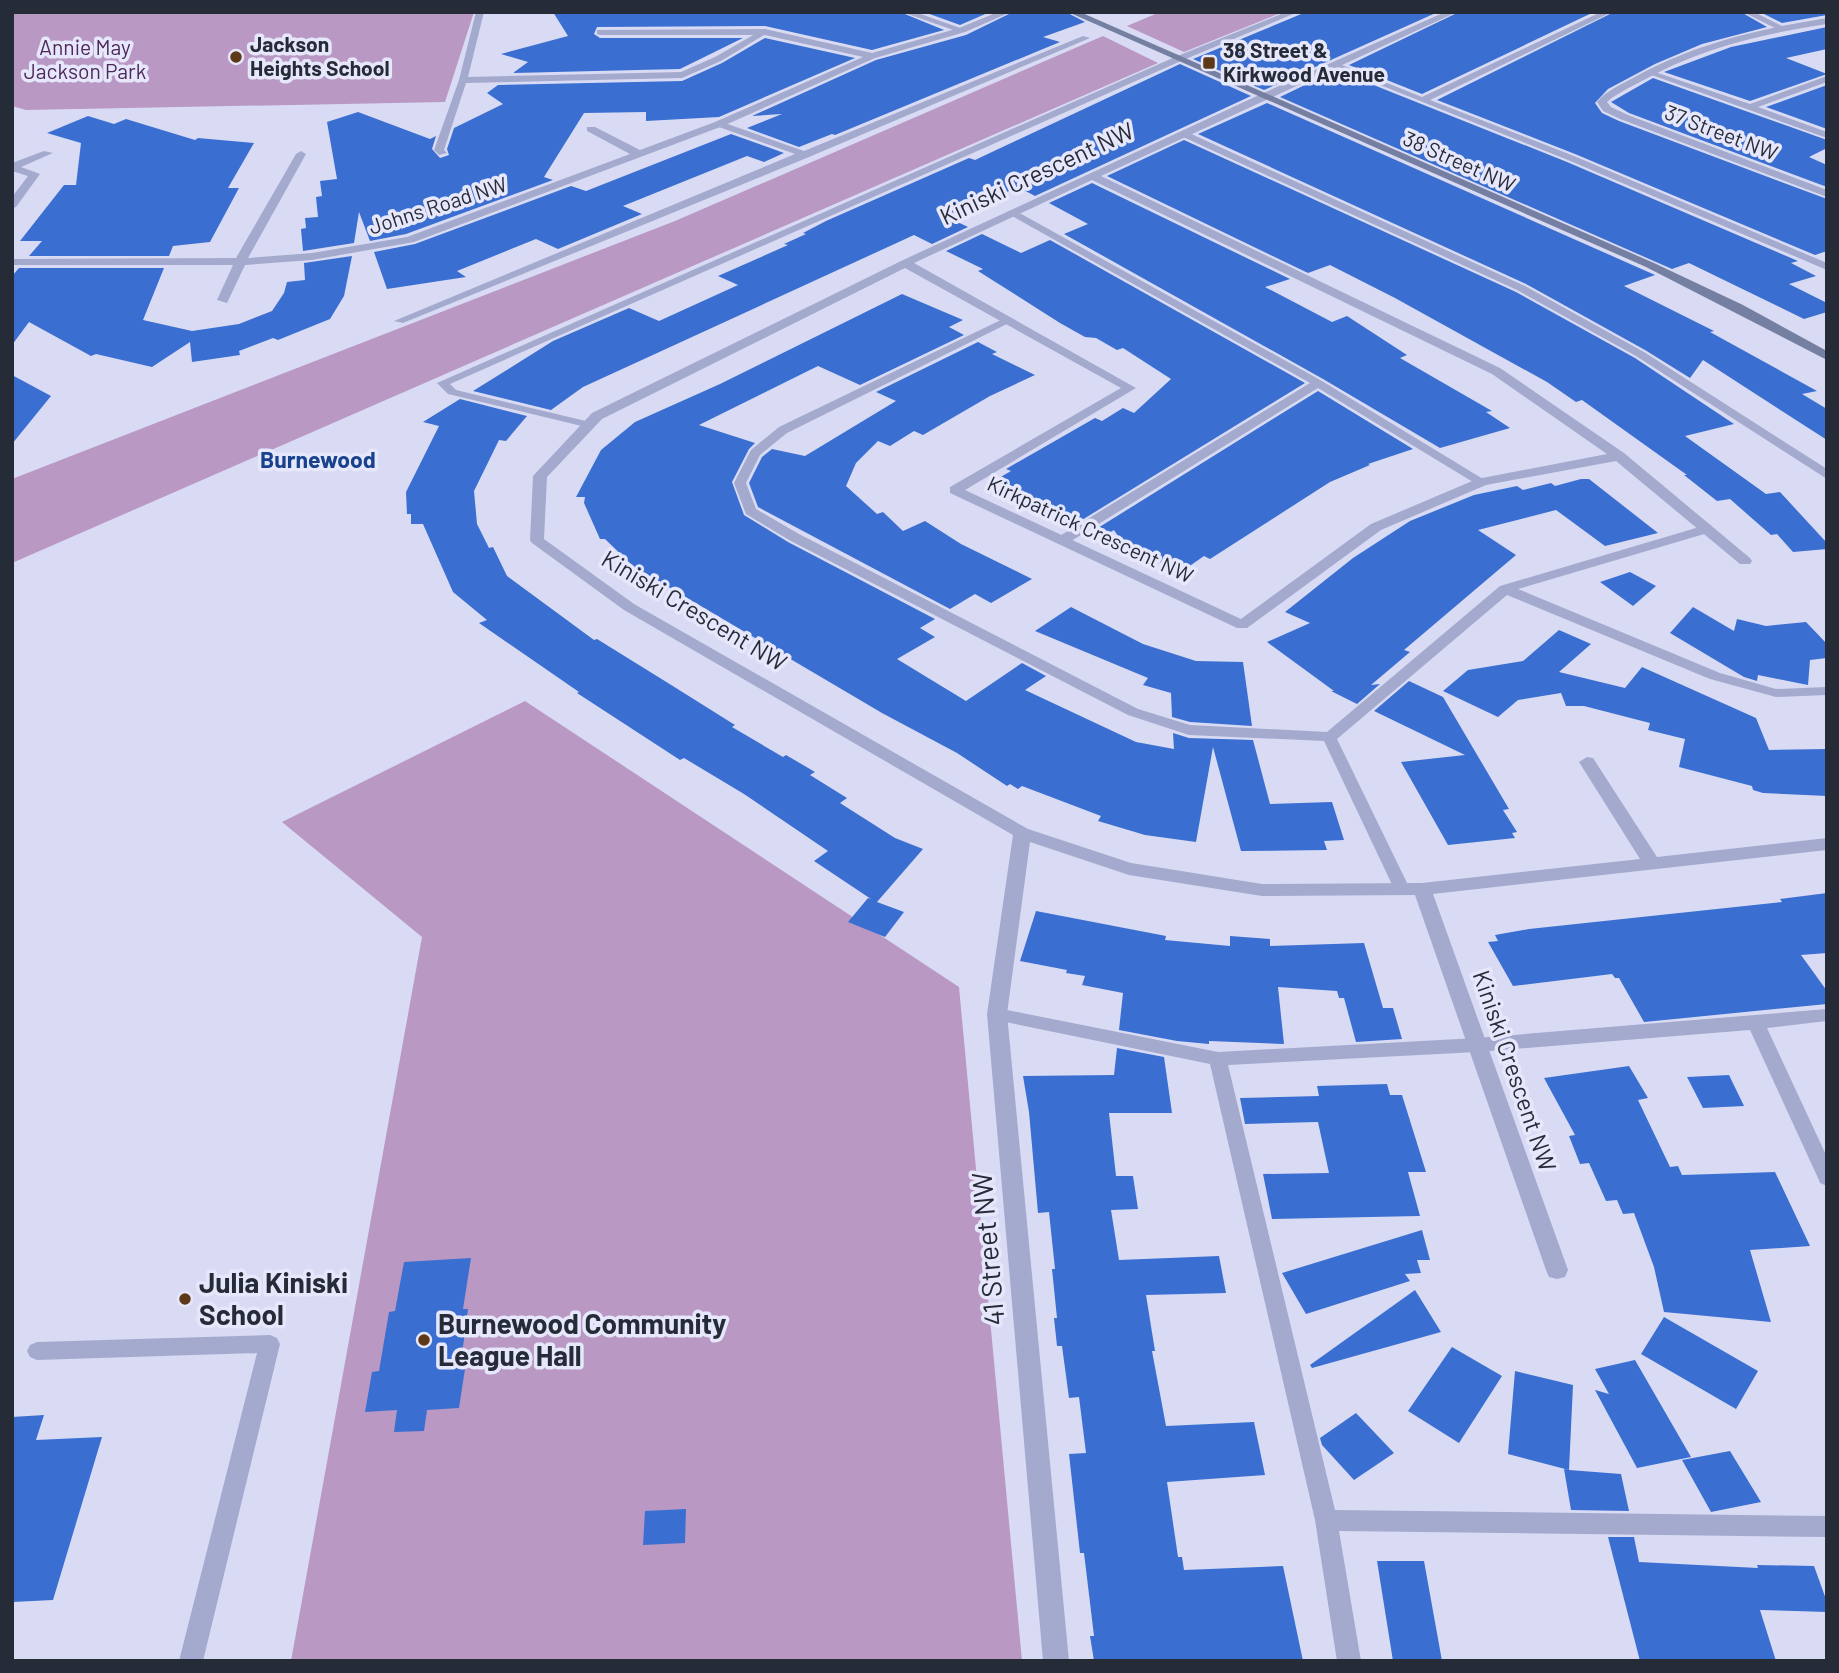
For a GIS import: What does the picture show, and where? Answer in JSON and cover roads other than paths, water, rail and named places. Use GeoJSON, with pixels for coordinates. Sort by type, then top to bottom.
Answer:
{"type":"FeatureCollection","features":[{"type":"Feature","properties":{"kind":"street","name":"Johns Road NW"},"geometry":{"type":"LineString","coordinates":[[12,262],[240,262],[360,252],[410,240],[719,124],[872,56],[962,30],[1007,12]]}},
{"type":"Feature","properties":{"kind":"street","name":"38 Street NW"},"geometry":{"type":"LineString","coordinates":[[1072,12],[1660,270],[1739,308],[1827,356]]}},
{"type":"Feature","properties":{"kind":"street","name":"Kiniski Crescent NW"},"geometry":{"type":"LineString","coordinates":[[1453,12],[1262,97],[1016,214],[905,263],[597,416],[540,476],[537,540],[629,607],[1023,834],[1129,869],[1262,890],[1412,889],[1653,865],[1827,844]]}},
{"type":"Feature","properties":{"kind":"street"},"geometry":{"type":"LineString","coordinates":[[1652,72],[1695,52],[1782,28],[1827,21]]}},
{"type":"Feature","properties":{"kind":"street"},"geometry":{"type":"LineString","coordinates":[[600,32],[765,32],[872,56]]}},
{"type":"Feature","properties":{"kind":"street","name":"37 Street NW"},"geometry":{"type":"LineString","coordinates":[[1652,72],[1607,97],[1603,106],[1624,117],[1827,194]]}},
{"type":"Feature","properties":{"kind":"street"},"geometry":{"type":"LineString","coordinates":[[592,129],[641,155]]}},
{"type":"Feature","properties":{"kind":"street"},"geometry":{"type":"LineString","coordinates":[[12,167],[48,153]]}},
{"type":"Feature","properties":{"kind":"street"},"geometry":{"type":"LineString","coordinates":[[223,300],[240,262],[300,154]]}},
{"type":"Feature","properties":{"kind":"street"},"geometry":{"type":"LineString","coordinates":[[12,167],[35,174],[12,205]]}},
{"type":"Feature","properties":{"kind":"street"},"geometry":{"type":"LineString","coordinates":[[1095,177],[1496,371],[1619,456],[1745,561]]}},
{"type":"Feature","properties":{"kind":"street","name":"Kirkpatrick Crescent NW"},"geometry":{"type":"LineString","coordinates":[[905,263],[1130,387],[955,489],[1242,625],[1376,527],[1482,482],[1619,456]]}},
{"type":"Feature","properties":{"kind":"street"},"geometry":{"type":"LineString","coordinates":[[1587,762],[1653,865]]}},
{"type":"Feature","properties":{"kind":"street","name":"41 Street NW"},"geometry":{"type":"LineString","coordinates":[[1023,834],[997,1014],[1056,1661]]}},
{"type":"Feature","properties":{"kind":"street","name":"Kiniski Crescent NW"},"geometry":{"type":"LineString","coordinates":[[1412,889],[1477,1045],[1557,1270]]}},
{"type":"Feature","properties":{"kind":"lane"},"geometry":{"type":"LineString","coordinates":[[442,153],[439,150],[463,80],[480,12]]}},
{"type":"Feature","properties":{"kind":"lane"},"geometry":{"type":"LineString","coordinates":[[906,12],[962,30]]}},
{"type":"Feature","properties":{"kind":"lane"},"geometry":{"type":"LineString","coordinates":[[586,425],[452,392],[443,383],[1178,59],[1294,12]]}},
{"type":"Feature","properties":{"kind":"lane"},"geometry":{"type":"LineString","coordinates":[[1424,99],[1608,12]]}},
{"type":"Feature","properties":{"kind":"lane"},"geometry":{"type":"LineString","coordinates":[[1747,12],[1782,28]]}},
{"type":"Feature","properties":{"kind":"lane"},"geometry":{"type":"LineString","coordinates":[[463,80],[682,75],[718,59],[765,32]]}},
{"type":"Feature","properties":{"kind":"lane"},"geometry":{"type":"LineString","coordinates":[[398,321],[1086,38]]}},
{"type":"Feature","properties":{"kind":"lane"},"geometry":{"type":"LineString","coordinates":[[1334,65],[1571,158],[1827,267]]}},
{"type":"Feature","properties":{"kind":"lane"},"geometry":{"type":"LineString","coordinates":[[1652,72],[1827,135]]}},
{"type":"Feature","properties":{"kind":"lane"},"geometry":{"type":"LineString","coordinates":[[1750,107],[1827,79]]}},
{"type":"Feature","properties":{"kind":"lane"},"geometry":{"type":"LineString","coordinates":[[719,124],[806,155]]}},
{"type":"Feature","properties":{"kind":"lane"},"geometry":{"type":"LineString","coordinates":[[1184,134],[1521,288],[1640,354],[1827,475]]}},
{"type":"Feature","properties":{"kind":"lane"},"geometry":{"type":"LineString","coordinates":[[1016,214],[1318,383],[1482,482]]}},
{"type":"Feature","properties":{"kind":"lane"},"geometry":{"type":"LineString","coordinates":[[1007,320],[783,430],[755,453],[740,483],[750,511],[794,537],[1133,712],[1189,730],[1329,737],[1505,589],[1706,529]]}},
{"type":"Feature","properties":{"kind":"lane"},"geometry":{"type":"LineString","coordinates":[[1063,540],[1318,383]]}},
{"type":"Feature","properties":{"kind":"lane"},"geometry":{"type":"LineString","coordinates":[[1505,589],[1715,676],[1776,694],[1827,691]]}},
{"type":"Feature","properties":{"kind":"lane"},"geometry":{"type":"LineString","coordinates":[[1329,737],[1412,889]]}},
{"type":"Feature","properties":{"kind":"lane"},"geometry":{"type":"LineString","coordinates":[[997,1014],[1218,1059],[1477,1045],[1827,1015]]}},
{"type":"Feature","properties":{"kind":"lane"},"geometry":{"type":"LineString","coordinates":[[1756,1023],[1827,1178]]}},
{"type":"Feature","properties":{"kind":"lane"},"geometry":{"type":"LineString","coordinates":[[1218,1059],[1326,1520],[1349,1661]]}},
{"type":"Feature","properties":{"kind":"lane"},"geometry":{"type":"LineString","coordinates":[[37,1351],[270,1344],[191,1661]]}},
{"type":"Feature","properties":{"kind":"lane"},"geometry":{"type":"LineString","coordinates":[[1326,1520],[1827,1527]]}},
{"type":"Feature","properties":{"kind":"place","name":"Jackson Heights School"},"geometry":{"type":"Point","coordinates":[236,57]}},
{"type":"Feature","properties":{"kind":"place","name":"38 Street & Kirkwood Avenue"},"geometry":{"type":"Point","coordinates":[1209,63]}},
{"type":"Feature","properties":{"kind":"place","name":"Julia Kiniski School"},"geometry":{"type":"Point","coordinates":[185,1299]}},
{"type":"Feature","properties":{"kind":"place","name":"Burnewood Community League Hall"},"geometry":{"type":"Point","coordinates":[424,1340]}},
{"type":"Feature","properties":{"kind":"district","name":"Burnewood"},"geometry":{"type":"Point","coordinates":[318,460]}},
{"type":"Feature","properties":{"kind":"park label","name":"Annie May Jackson Park"},"geometry":{"type":"Point","coordinates":[85,60]}}]}
